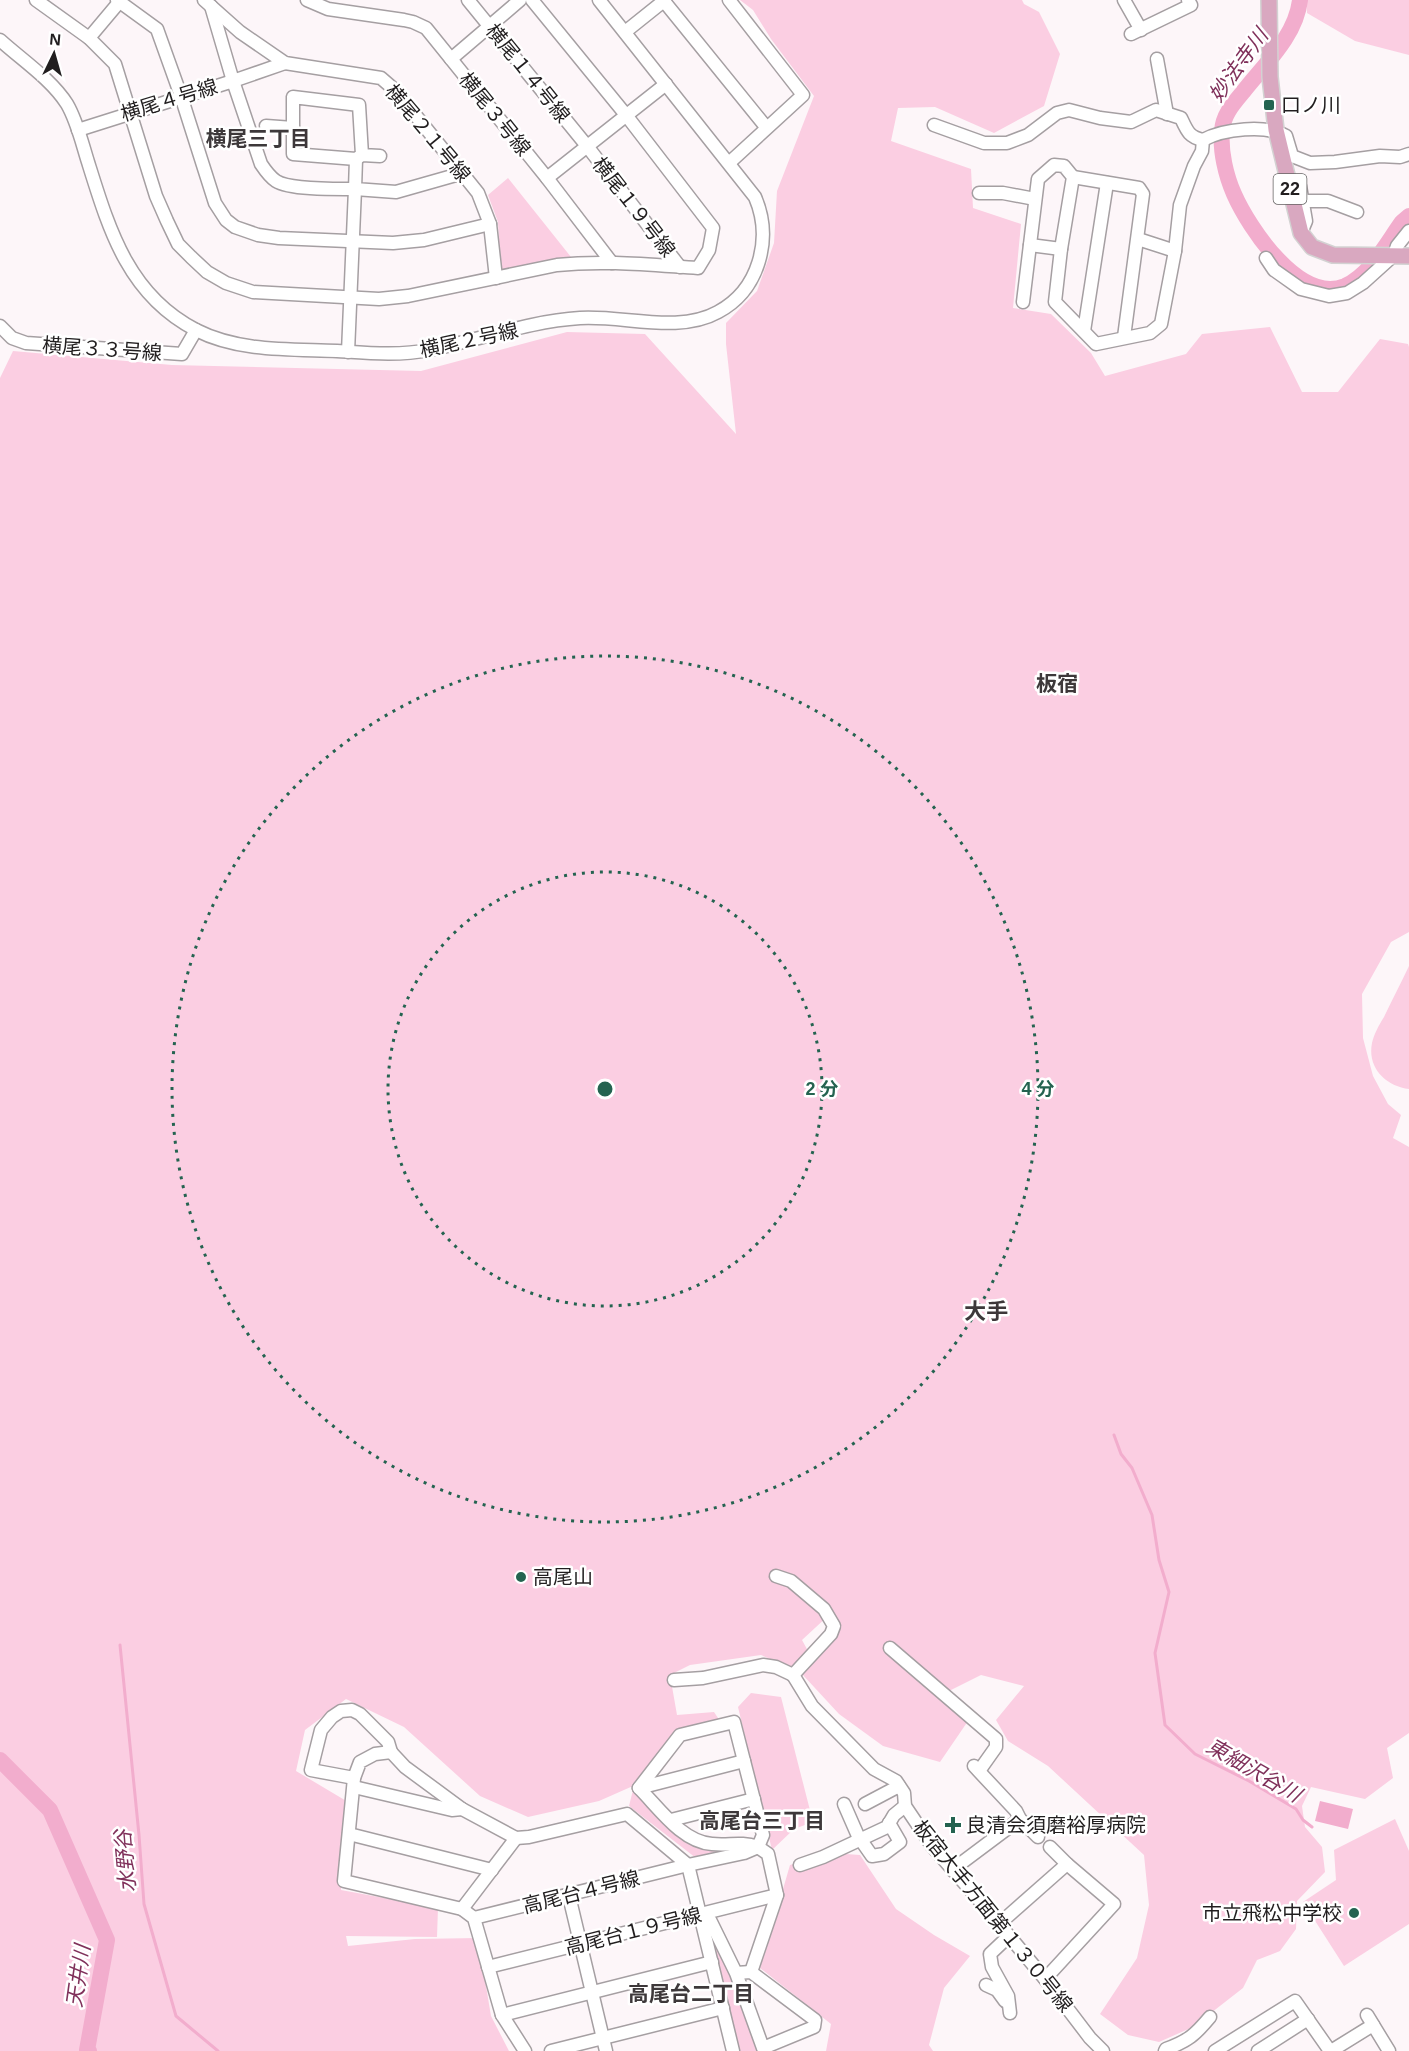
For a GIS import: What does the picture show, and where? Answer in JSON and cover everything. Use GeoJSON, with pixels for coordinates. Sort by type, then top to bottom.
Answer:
{"type":"FeatureCollection","features":[{"type":"Feature","properties":{"kind":"main road","name":"22"},"geometry":{"type":"LineString","coordinates":[[1269,0],[1268,40],[1276,130],[1301,233],[1312,247],[1333,255],[1398,255]]}},
{"type":"Feature","properties":{"kind":"street"},"geometry":{"type":"LineString","coordinates":[[36,0],[89,38],[115,64],[166,222],[178,244],[207,272],[226,283],[253,292],[379,299],[408,296],[557,265],[612,263],[698,268],[709,250],[713,228],[626,115],[532,0]]}},
{"type":"Feature","properties":{"kind":"street","name":"横尾３号線"},"geometry":{"type":"LineString","coordinates":[[307,0],[328,9],[413,22],[431,34],[612,263]]}},
{"type":"Feature","properties":{"kind":"street","name":"横尾１４号線"},"geometry":{"type":"LineString","coordinates":[[468,0],[587,146]]}},
{"type":"Feature","properties":{"kind":"street"},"geometry":{"type":"LineString","coordinates":[[451,59],[520,0]]}},
{"type":"Feature","properties":{"kind":"street","name":"横尾２号線"},"geometry":{"type":"LineString","coordinates":[[0,40],[60,94],[69,106],[104,214],[124,261],[141,285],[158,302],[196,330],[224,341],[256,348],[403,353],[565,319],[611,318],[682,322],[700,320],[719,312],[731,303],[748,284],[759,264],[763,244],[764,228],[758,205],[747,186],[599,0]]}},
{"type":"Feature","properties":{"kind":"street"},"geometry":{"type":"LineString","coordinates":[[625,32],[664,0],[766,128]]}},
{"type":"Feature","properties":{"kind":"street"},"geometry":{"type":"LineString","coordinates":[[729,0],[803,95],[729,163]]}},
{"type":"Feature","properties":{"kind":"street"},"geometry":{"type":"LineString","coordinates":[[1124,0],[1136,32],[1189,2]]}},
{"type":"Feature","properties":{"kind":"street"},"geometry":{"type":"LineString","coordinates":[[89,38],[119,1],[157,29],[182,96],[216,203],[226,220],[236,227],[258,235],[279,238],[393,243],[424,240],[490,225]]}},
{"type":"Feature","properties":{"kind":"street"},"geometry":{"type":"LineString","coordinates":[[207,3],[233,81],[285,63]]}},
{"type":"Feature","properties":{"kind":"street","name":"横尾２１号線"},"geometry":{"type":"LineString","coordinates":[[207,3],[240,32],[285,63],[381,78],[396,91],[478,193],[490,225],[496,278]]}},
{"type":"Feature","properties":{"kind":"street"},"geometry":{"type":"LineString","coordinates":[[1157,59],[1167,114]]}},
{"type":"Feature","properties":{"kind":"street","name":"横尾４号線"},"geometry":{"type":"LineString","coordinates":[[78,130],[233,81],[261,164],[276,181],[290,186],[396,192],[463,173]]}},
{"type":"Feature","properties":{"kind":"street"},"geometry":{"type":"LineString","coordinates":[[547,178],[666,84]]}},
{"type":"Feature","properties":{"kind":"street"},"geometry":{"type":"LineString","coordinates":[[348,352],[355,189],[359,157],[359,105],[293,97],[293,154],[359,157],[380,156]]}},
{"type":"Feature","properties":{"kind":"street"},"geometry":{"type":"LineString","coordinates":[[934,125],[984,143],[1007,143],[1028,135],[1057,112],[1069,110],[1100,118],[1131,122],[1156,110],[1181,118],[1187,133],[1194,138],[1207,138],[1234,130],[1276,130],[1286,136],[1292,156],[1310,163],[1380,156],[1400,158],[1409,154]]}},
{"type":"Feature","properties":{"kind":"street"},"geometry":{"type":"LineString","coordinates":[[266,126],[293,128]]}},
{"type":"Feature","properties":{"kind":"street"},"geometry":{"type":"LineString","coordinates":[[1073,177],[1055,302],[1096,344],[1150,333],[1161,324],[1175,251],[1180,205],[1207,138]]}},
{"type":"Feature","properties":{"kind":"street","name":"横尾１９号線"},"geometry":{"type":"LineString","coordinates":[[587,146],[680,267]]}},
{"type":"Feature","properties":{"kind":"street"},"geometry":{"type":"LineString","coordinates":[[1023,302],[1038,179],[1054,165],[1064,166],[1073,177],[1139,188],[1143,194],[1124,337]]}},
{"type":"Feature","properties":{"kind":"street"},"geometry":{"type":"LineString","coordinates":[[1084,332],[1107,183]]}},
{"type":"Feature","properties":{"kind":"street"},"geometry":{"type":"LineString","coordinates":[[1300,186],[1306,221],[1301,233]]}},
{"type":"Feature","properties":{"kind":"street"},"geometry":{"type":"LineString","coordinates":[[979,193],[1003,193],[1035,199]]}},
{"type":"Feature","properties":{"kind":"street"},"geometry":{"type":"LineString","coordinates":[[1303,201],[1328,201],[1357,212]]}},
{"type":"Feature","properties":{"kind":"street"},"geometry":{"type":"LineString","coordinates":[[1266,258],[1274,270],[1301,289],[1329,296],[1347,293],[1398,255],[1397,246],[1409,231]]}},
{"type":"Feature","properties":{"kind":"street"},"geometry":{"type":"LineString","coordinates":[[1138,239],[1175,251]]}},
{"type":"Feature","properties":{"kind":"street"},"geometry":{"type":"LineString","coordinates":[[1029,245],[1061,249]]}},
{"type":"Feature","properties":{"kind":"street","name":"横尾３３号線"},"geometry":{"type":"LineString","coordinates":[[0,326],[12,338],[26,343],[182,354],[196,330]]}},
{"type":"Feature","properties":{"kind":"street"},"geometry":{"type":"LineString","coordinates":[[776,1576],[790,1581],[824,1609],[834,1626],[831,1634],[793,1675]]}},
{"type":"Feature","properties":{"kind":"street"},"geometry":{"type":"LineString","coordinates":[[890,1648],[996,1739],[996,1747],[976,1768],[1038,1837]]}},
{"type":"Feature","properties":{"kind":"street"},"geometry":{"type":"LineString","coordinates":[[674,1680],[703,1678],[763,1665],[776,1667],[793,1675],[812,1706],[874,1769],[896,1781],[899,1786],[865,1804]]}},
{"type":"Feature","properties":{"kind":"street"},"geometry":{"type":"LineString","coordinates":[[462,1809],[452,1810],[310,1770],[321,1730],[332,1717],[341,1711],[352,1710],[360,1714],[388,1742],[391,1752],[405,1767],[462,1809],[516,1838],[529,1838],[627,1814],[688,1865],[733,2051]]}},
{"type":"Feature","properties":{"kind":"street"},"geometry":{"type":"LineString","coordinates":[[639,1788],[680,1735],[734,1722],[763,1834],[758,1847]]}},
{"type":"Feature","properties":{"kind":"street"},"geometry":{"type":"LineString","coordinates":[[391,1752],[375,1754],[360,1762],[354,1782],[344,1881],[462,1909],[474,1918],[502,2015],[525,2051]]}},
{"type":"Feature","properties":{"kind":"street"},"geometry":{"type":"LineString","coordinates":[[639,1788],[744,1761]]}},
{"type":"Feature","properties":{"kind":"street","name":"板宿大手方面第１３０号線"},"geometry":{"type":"LineString","coordinates":[[899,1786],[904,1793],[905,1806],[932,1846],[999,1923],[1090,2038],[1103,2051]]}},
{"type":"Feature","properties":{"kind":"street"},"geometry":{"type":"LineString","coordinates":[[639,1788],[689,1837],[712,1844],[744,1842],[768,1854],[777,1895],[751,1972]]}},
{"type":"Feature","properties":{"kind":"street"},"geometry":{"type":"LineString","coordinates":[[671,1820],[754,1799]]}},
{"type":"Feature","properties":{"kind":"street"},"geometry":{"type":"LineString","coordinates":[[844,1804],[872,1856],[884,1854],[900,1842],[889,1822]]}},
{"type":"Feature","properties":{"kind":"street"},"geometry":{"type":"LineString","coordinates":[[800,1865],[823,1857],[887,1827],[894,1815],[905,1806]]}},
{"type":"Feature","properties":{"kind":"street"},"geometry":{"type":"LineString","coordinates":[[952,1870],[1020,1819]]}},
{"type":"Feature","properties":{"kind":"street"},"geometry":{"type":"LineString","coordinates":[[349,1834],[492,1870]]}},
{"type":"Feature","properties":{"kind":"street"},"geometry":{"type":"LineString","coordinates":[[462,1909],[516,1838]]}},
{"type":"Feature","properties":{"kind":"street","name":"高尾台４号線"},"geometry":{"type":"LineString","coordinates":[[474,1918],[744,1853],[758,1847]]}},
{"type":"Feature","properties":{"kind":"street"},"geometry":{"type":"LineString","coordinates":[[1045,1979],[1114,1904],[1050,1848]]}},
{"type":"Feature","properties":{"kind":"street"},"geometry":{"type":"LineString","coordinates":[[999,1923],[1067,1864]]}},
{"type":"Feature","properties":{"kind":"street","name":"高尾台１９号線"},"geometry":{"type":"LineString","coordinates":[[488,1967],[777,1895]]}},
{"type":"Feature","properties":{"kind":"street"},"geometry":{"type":"LineString","coordinates":[[569,1896],[606,2051]]}},
{"type":"Feature","properties":{"kind":"street"},"geometry":{"type":"LineString","coordinates":[[700,1915],[710,1920],[736,1973],[763,2048],[814,2027],[815,2020],[751,1972],[736,1973]]}},
{"type":"Feature","properties":{"kind":"street"},"geometry":{"type":"LineString","coordinates":[[986,1985],[997,1990],[1009,2009],[1008,1996],[992,1967],[990,1954],[1009,1936]]}},
{"type":"Feature","properties":{"kind":"street"},"geometry":{"type":"LineString","coordinates":[[502,2015],[712,1962]]}},
{"type":"Feature","properties":{"kind":"street"},"geometry":{"type":"LineString","coordinates":[[1215,2051],[1295,2001],[1331,2051],[1370,2020],[1389,2051]]}},
{"type":"Feature","properties":{"kind":"street"},"geometry":{"type":"LineString","coordinates":[[551,2051],[723,2008]]}},
{"type":"Feature","properties":{"kind":"street"},"geometry":{"type":"LineString","coordinates":[[1165,2051],[1187,2041],[1210,2017]]}},
{"type":"Feature","properties":{"kind":"street"},"geometry":{"type":"LineString","coordinates":[[1258,2051],[1308,2019]]}},
{"type":"Feature","properties":{"kind":"shaded area"},"geometry":{"type":"Polygon","coordinates":[[[740,0],[1022,0],[1024,4],[1039,12],[1060,54],[1044,106],[994,133],[935,107],[898,108],[891,141],[971,169],[973,208],[1021,224],[1013,308],[1051,314],[1091,353],[1105,376],[1186,354],[1202,334],[1270,327],[1302,392],[1338,392],[1380,339],[1408,344],[1409,932],[1391,942],[1362,994],[1363,1038],[1373,1076],[1388,1104],[1401,1115],[1393,1138],[1409,1147],[1409,1733],[1387,1748],[1393,1778],[1365,1799],[1311,1787],[1302,1806],[1305,1827],[1322,1847],[1325,1872],[1297,1901],[1296,1929],[1280,1951],[1257,1960],[1243,1988],[1193,2027],[1159,2042],[1128,2035],[1100,2014],[1137,1958],[1149,1905],[1144,1855],[1048,1766],[1008,1741],[996,1720],[1024,1686],[981,1675],[939,1696],[968,1721],[940,1762],[883,1746],[839,1714],[802,1674],[840,1627],[829,1615],[802,1640],[808,1651],[790,1668],[761,1655],[690,1665],[670,1675],[677,1715],[714,1712],[720,1721],[677,1729],[633,1786],[599,1801],[528,1817],[480,1796],[404,1727],[346,1699],[305,1730],[296,1771],[348,1802],[341,1890],[438,1908],[437,1937],[346,1936],[348,1946],[415,1939],[478,1938],[491,2016],[509,2051],[0,2051],[0,378],[13,351],[172,365],[421,371],[567,332],[645,334],[736,434],[726,344],[726,323],[757,291],[774,243],[777,191],[814,96],[771,39],[753,10],[740,0]]]}},
{"type":"Feature","properties":{"kind":"shaded area"},"geometry":{"type":"Polygon","coordinates":[[[1307,0],[1409,0],[1409,55],[1355,41],[1307,13],[1307,0]]]}},
{"type":"Feature","properties":{"kind":"shaded area"},"geometry":{"type":"Polygon","coordinates":[[[508,178],[571,257],[500,270],[498,222],[488,195],[508,178]]]}},
{"type":"Feature","properties":{"kind":"shaded area"},"geometry":{"type":"Polygon","coordinates":[[[1409,966],[1409,1089],[1386,1080],[1375,1068],[1371,1052],[1375,1033],[1409,966]]]}},
{"type":"Feature","properties":{"kind":"shaded area"},"geometry":{"type":"Polygon","coordinates":[[[751,1693],[781,1697],[813,1822],[794,1829],[772,1850],[738,1707],[751,1693]]]}},
{"type":"Feature","properties":{"kind":"shaded area"},"geometry":{"type":"Polygon","coordinates":[[[633,1790],[698,1846],[744,1849],[696,1858],[629,1806],[633,1790]]]}},
{"type":"Feature","properties":{"kind":"shaded area"},"geometry":{"type":"Polygon","coordinates":[[[1320,1801],[1353,1809],[1348,1829],[1315,1821],[1320,1801]]]}},
{"type":"Feature","properties":{"kind":"shaded area"},"geometry":{"type":"Polygon","coordinates":[[[1395,1819],[1409,1851],[1409,1924],[1344,1966],[1303,1902],[1336,1880],[1334,1850],[1395,1819]]]}},
{"type":"Feature","properties":{"kind":"shaded area"},"geometry":{"type":"Polygon","coordinates":[[[831,1853],[860,1855],[896,1909],[970,1956],[944,1988],[929,2045],[933,2051],[826,2051],[831,2024],[760,1968],[790,1865],[831,1853]]]}},
{"type":"Feature","properties":{"kind":"shaded area"},"geometry":{"type":"Polygon","coordinates":[[[707,1922],[734,1971],[760,2051],[739,2051],[707,1922]]]}},
{"type":"Feature","properties":{"kind":"waterway","name":"妙法寺川"},"geometry":{"type":"LineString","coordinates":[[1300,0],[1286,38],[1232,105],[1223,125],[1224,163],[1231,187],[1241,208],[1278,260],[1294,274],[1311,284],[1328,289],[1345,286],[1363,274],[1409,216]]}},
{"type":"Feature","properties":{"kind":"waterway","name":"東細沢谷川"},"geometry":{"type":"LineString","coordinates":[[1114,1435],[1121,1454],[1132,1468],[1152,1515],[1159,1560],[1169,1592],[1155,1653],[1165,1725],[1195,1754],[1249,1781],[1296,1809],[1303,1820],[1312,1827]]}},
{"type":"Feature","properties":{"kind":"waterway","name":"水野谷"},"geometry":{"type":"LineString","coordinates":[[120,1645],[144,1904],[176,2016],[218,2051]]}},
{"type":"Feature","properties":{"kind":"waterway","name":"天井川"},"geometry":{"type":"LineString","coordinates":[[0,1760],[50,1810],[107,1940],[87,2050],[89,2051]]}},
{"type":"Feature","properties":{"kind":"place","name":"口ノ川"},"geometry":{"type":"Point","coordinates":[1269,105]}},
{"type":"Feature","properties":{"kind":"place","name":"高尾山"},"geometry":{"type":"Point","coordinates":[521,1577]}},
{"type":"Feature","properties":{"kind":"place","name":"良清会須磨裕厚病院"},"geometry":{"type":"Point","coordinates":[953,1825]}},
{"type":"Feature","properties":{"kind":"place","name":"市立飛松中学校"},"geometry":{"type":"Point","coordinates":[1354,1913]}},
{"type":"Feature","properties":{"kind":"district","name":"横尾三丁目"},"geometry":{"type":"Point","coordinates":[258,138]}},
{"type":"Feature","properties":{"kind":"district","name":"板宿"},"geometry":{"type":"Point","coordinates":[1057,683]}},
{"type":"Feature","properties":{"kind":"district","name":"大手"},"geometry":{"type":"Point","coordinates":[986,1311]}},
{"type":"Feature","properties":{"kind":"district","name":"高尾台三丁目"},"geometry":{"type":"Point","coordinates":[762,1820]}},
{"type":"Feature","properties":{"kind":"district","name":"高尾台二丁目"},"geometry":{"type":"Point","coordinates":[691,1993]}}]}
